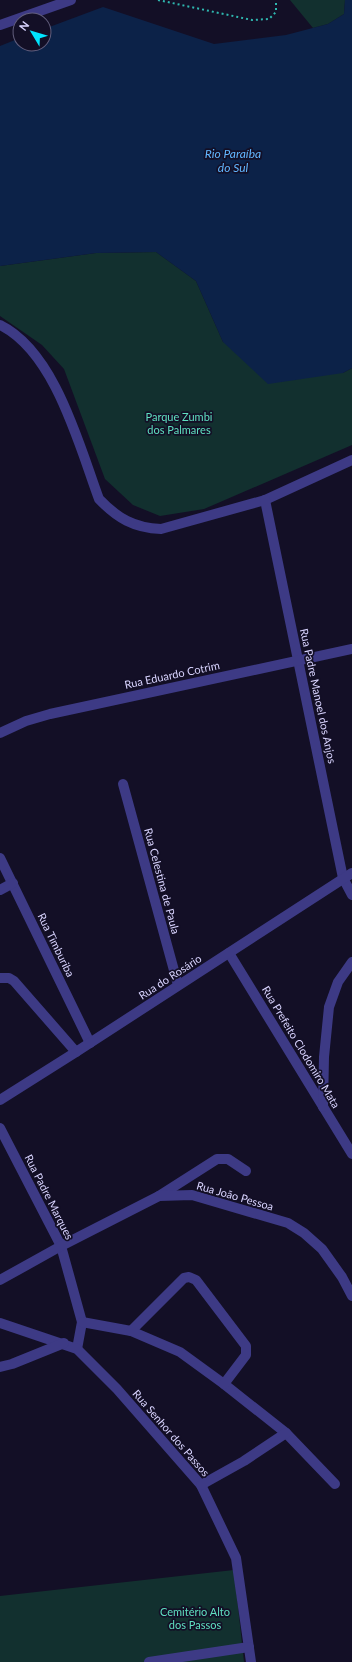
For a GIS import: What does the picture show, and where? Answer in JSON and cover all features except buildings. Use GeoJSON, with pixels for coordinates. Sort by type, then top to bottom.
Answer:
{"type":"FeatureCollection","features":[{"type":"Feature","properties":{"kind":"street"},"geometry":{"type":"LineString","coordinates":[[0,25],[71,0]]}},
{"type":"Feature","properties":{"kind":"street"},"geometry":{"type":"LineString","coordinates":[[0,325],[24,342],[41,361],[61,398],[99,499],[111,511],[130,523],[146,529],[160,529],[265,500],[352,460]]}},
{"type":"Feature","properties":{"kind":"street","name":"Rua Padre Manoel dos Anjos"},"geometry":{"type":"LineString","coordinates":[[265,500],[299,660],[352,895]]}},
{"type":"Feature","properties":{"kind":"street","name":"Rua Eduardo Cotrim"},"geometry":{"type":"LineString","coordinates":[[0,733],[26,721],[50,714],[352,649]]}},
{"type":"Feature","properties":{"kind":"street","name":"Rua Celestina de Paula"},"geometry":{"type":"LineString","coordinates":[[123,784],[178,985]]}},
{"type":"Feature","properties":{"kind":"street","name":"Rua Timburiba"},"geometry":{"type":"LineString","coordinates":[[0,858],[90,1043]]}},
{"type":"Feature","properties":{"kind":"street","name":"Rua do Rosário"},"geometry":{"type":"LineString","coordinates":[[0,1100],[348,876]]}},
{"type":"Feature","properties":{"kind":"street"},"geometry":{"type":"LineString","coordinates":[[0,890],[13,883]]}},
{"type":"Feature","properties":{"kind":"street","name":"Rua Prefeito Clodomiro Mata"},"geometry":{"type":"LineString","coordinates":[[229,953],[352,1154]]}},
{"type":"Feature","properties":{"kind":"street"},"geometry":{"type":"LineString","coordinates":[[323,1107],[324,1057],[329,1007],[338,982],[352,962]]}},
{"type":"Feature","properties":{"kind":"street"},"geometry":{"type":"LineString","coordinates":[[0,978],[9,978],[14,982],[76,1052]]}},
{"type":"Feature","properties":{"kind":"street","name":"Rua Padre Marques"},"geometry":{"type":"LineString","coordinates":[[0,1128],[61,1246],[82,1322],[77,1349]]}},
{"type":"Feature","properties":{"kind":"street"},"geometry":{"type":"LineString","coordinates":[[159,1196],[217,1159],[228,1160],[246,1171]]}},
{"type":"Feature","properties":{"kind":"street","name":"Rua João Pessoa"},"geometry":{"type":"LineString","coordinates":[[0,1280],[61,1246],[159,1196],[192,1195],[288,1223],[304,1233],[322,1249],[342,1277],[352,1296]]}},
{"type":"Feature","properties":{"kind":"street"},"geometry":{"type":"LineString","coordinates":[[131,1331],[184,1278],[193,1278],[246,1346],[246,1355],[224,1384]]}},
{"type":"Feature","properties":{"kind":"street"},"geometry":{"type":"LineString","coordinates":[[82,1322],[131,1331],[180,1352],[224,1384],[286,1433],[335,1484]]}},
{"type":"Feature","properties":{"kind":"street","name":"Rua Senhor dos Passos"},"geometry":{"type":"LineString","coordinates":[[0,1323],[64,1343],[77,1349],[117,1388],[201,1485],[236,1558],[251,1662]]}},
{"type":"Feature","properties":{"kind":"street"},"geometry":{"type":"LineString","coordinates":[[0,1367],[12,1364],[64,1343]]}},
{"type":"Feature","properties":{"kind":"street"},"geometry":{"type":"LineString","coordinates":[[201,1485],[286,1433]]}},
{"type":"Feature","properties":{"kind":"street"},"geometry":{"type":"LineString","coordinates":[[149,1662],[249,1647]]}},
{"type":"Feature","properties":{"kind":"path"},"geometry":{"type":"LineString","coordinates":[[158,0],[252,20],[269,19],[276,12],[276,0]]}},
{"type":"Feature","properties":{"kind":"green space"},"geometry":{"type":"Polygon","coordinates":[[[290,0],[345,0],[344,14],[328,24],[313,28],[290,0]]]}},
{"type":"Feature","properties":{"kind":"green space","name":"Parque Zumbi dos Palmares"},"geometry":{"type":"Polygon","coordinates":[[[156,252],[196,281],[223,342],[343,373],[352,368],[352,445],[204,509],[160,516],[133,505],[105,479],[64,369],[42,345],[0,316],[0,266],[96,253],[156,252]]]}},
{"type":"Feature","properties":{"kind":"green space","name":"Cemitério Alto dos Passos"},"geometry":{"type":"Polygon","coordinates":[[[234,1570],[244,1662],[0,1662],[0,1596],[234,1570]]]}},
{"type":"Feature","properties":{"kind":"water","name":"Rio Paraíba do Sul"},"geometry":{"type":"Polygon","coordinates":[[[345,0],[352,0],[352,368],[343,373],[268,384],[223,342],[196,281],[156,252],[96,253],[0,266],[0,46],[12,41],[12,52],[52,52],[52,26],[103,7],[214,44],[286,35],[328,24],[344,14],[345,0]]]}}]}
